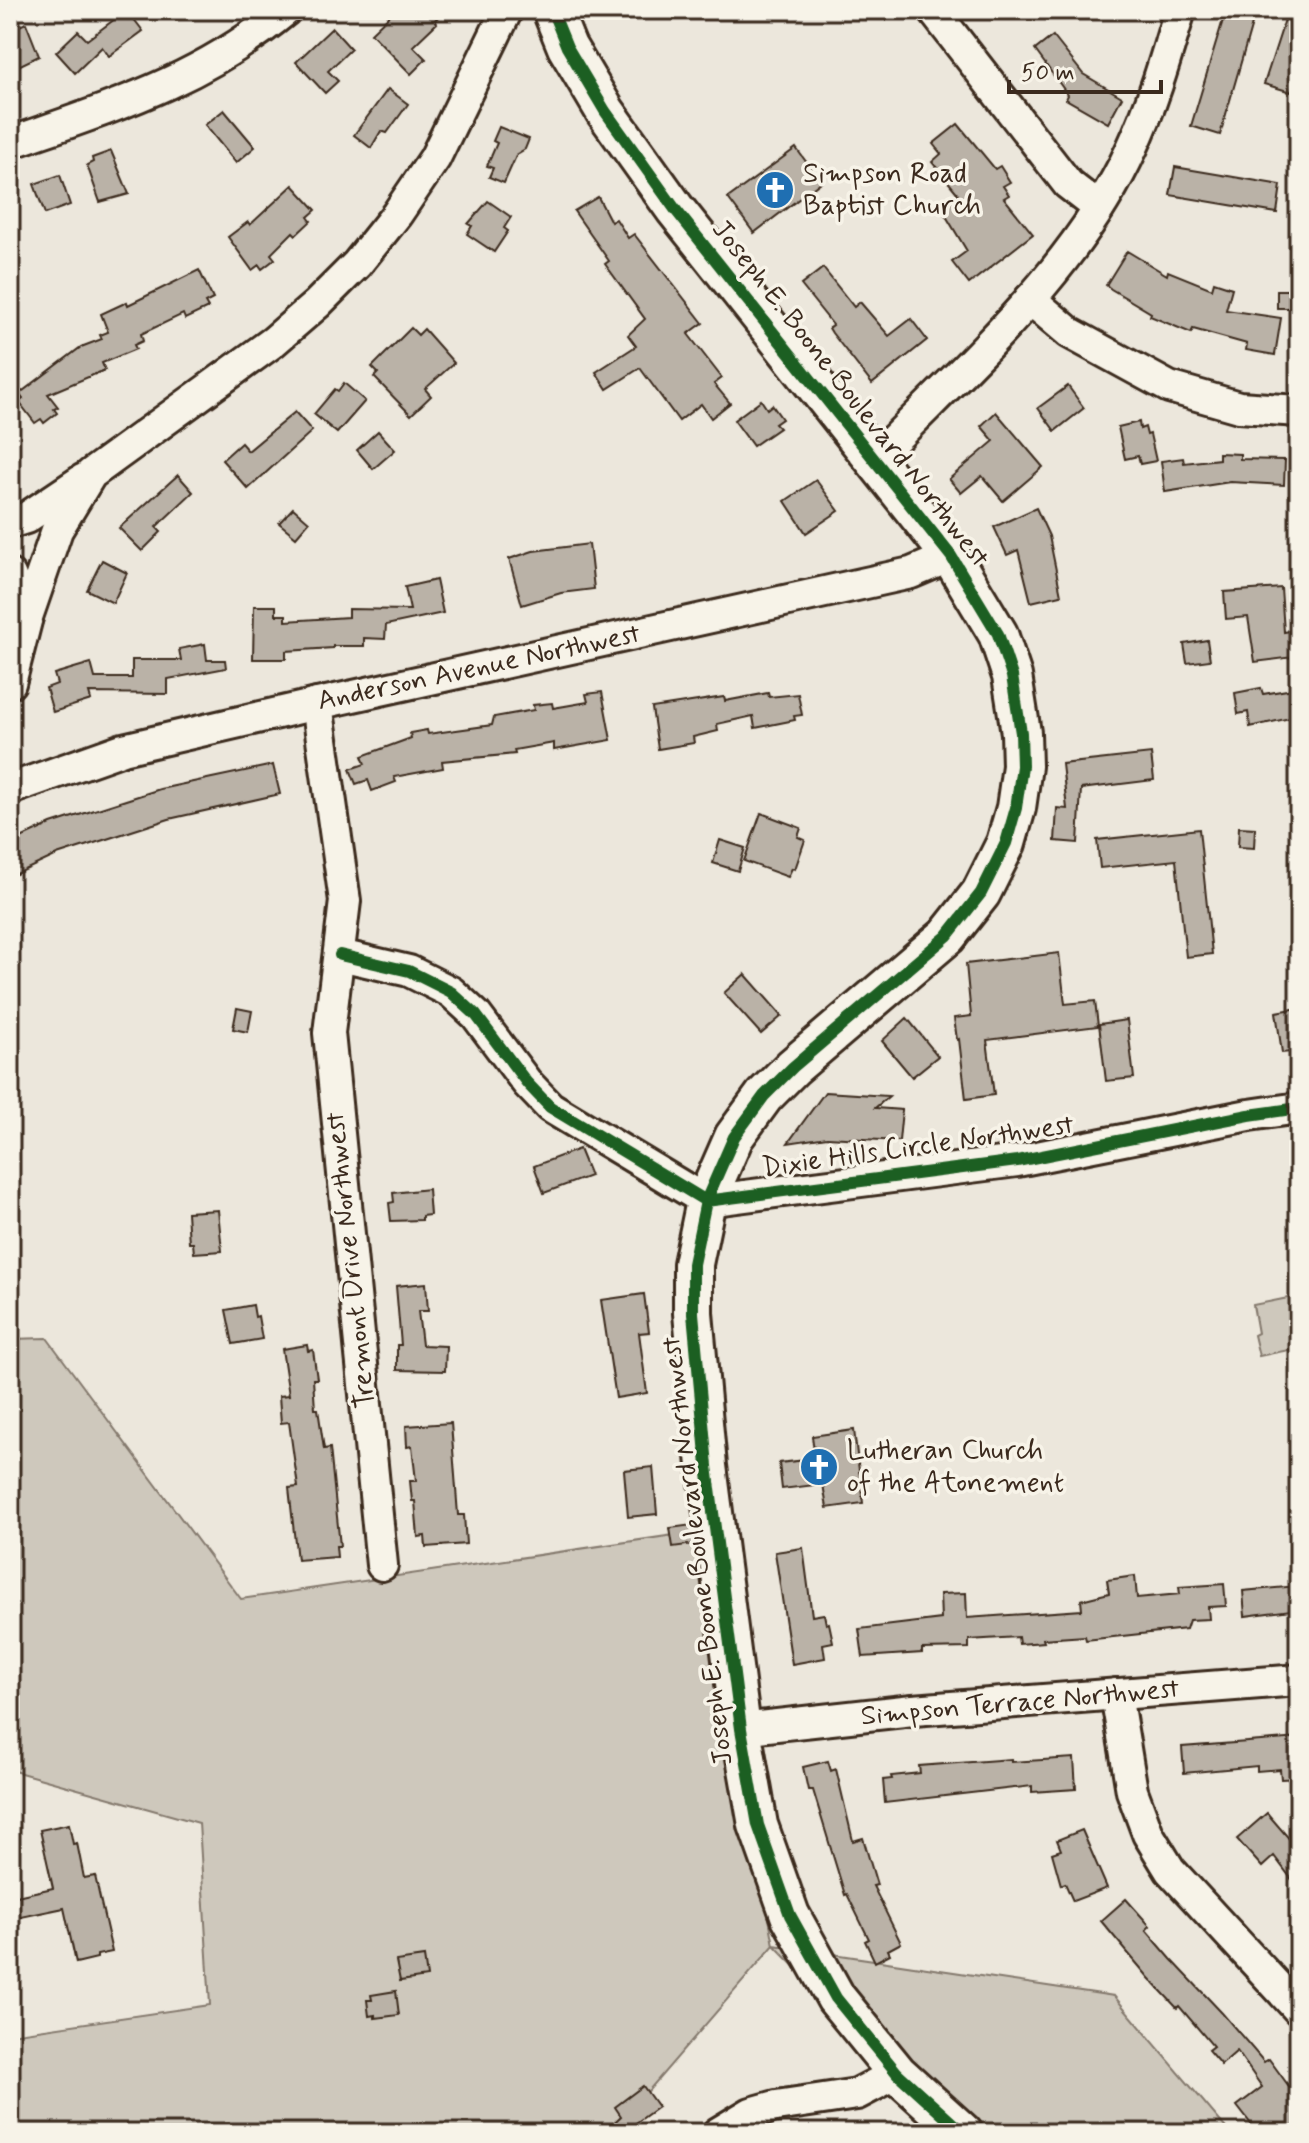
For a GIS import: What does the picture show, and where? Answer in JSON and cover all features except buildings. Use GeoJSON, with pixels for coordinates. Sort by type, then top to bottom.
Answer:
{"type":"FeatureCollection","features":[{"type":"Feature","properties":{"kind":"main road","name":"Joseph E. Boone Boulevard Northwest"},"geometry":{"type":"LineString","coordinates":[[552,10],[567,47],[605,111],[675,209],[951,556],[998,634],[1012,676],[1021,733],[1022,766],[1016,808],[1006,843],[981,893],[947,936],[793,1067],[764,1096],[734,1137],[706,1201],[693,1264],[693,1313],[707,1466],[741,1729],[758,1825],[790,1915],[836,1998],[897,2073],[963,2133]]}},
{"type":"Feature","properties":{"kind":"street"},"geometry":{"type":"LineString","coordinates":[[10,143],[143,96],[211,63],[286,10]]}},
{"type":"Feature","properties":{"kind":"street"},"geometry":{"type":"LineString","coordinates":[[10,523],[26,518],[91,474],[273,342],[357,264],[397,214],[435,158],[507,10]]}},
{"type":"Feature","properties":{"kind":"street"},"geometry":{"type":"LineString","coordinates":[[933,10],[1068,184],[1099,208]]}},
{"type":"Feature","properties":{"kind":"street"},"geometry":{"type":"LineString","coordinates":[[874,460],[1030,299],[1099,208],[1131,150],[1158,88],[1180,10]]}},
{"type":"Feature","properties":{"kind":"street"},"geometry":{"type":"LineString","coordinates":[[1030,299],[1070,333],[1169,387],[1239,407],[1299,411]]}},
{"type":"Feature","properties":{"kind":"street"},"geometry":{"type":"LineString","coordinates":[[10,683],[27,617],[57,530],[91,474]]}},
{"type":"Feature","properties":{"kind":"street","name":"Anderson Avenue Northwest"},"geometry":{"type":"LineString","coordinates":[[10,789],[123,749],[911,573],[951,556]]}},
{"type":"Feature","properties":{"kind":"street"},"geometry":{"type":"LineString","coordinates":[[10,575],[27,617]]}},
{"type":"Feature","properties":{"kind":"street"},"geometry":{"type":"LineString","coordinates":[[317,704],[345,901],[340,955],[409,971],[451,992],[476,1015],[527,1083],[550,1107],[706,1201]]}},
{"type":"Feature","properties":{"kind":"street","name":"Tremont Drive Northwest"},"geometry":{"type":"LineString","coordinates":[[340,955],[329,1033],[382,1565]]}},
{"type":"Feature","properties":{"kind":"street","name":"Dixie Hills Circle Northwest"},"geometry":{"type":"LineString","coordinates":[[706,1201],[1017,1161],[1299,1108]]}},
{"type":"Feature","properties":{"kind":"street","name":"Simpson Terrace Northwest"},"geometry":{"type":"LineString","coordinates":[[741,1729],[913,1710],[1299,1680]]}},
{"type":"Feature","properties":{"kind":"street"},"geometry":{"type":"LineString","coordinates":[[1116,1694],[1132,1791],[1148,1834],[1170,1870],[1299,2010]]}},
{"type":"Feature","properties":{"kind":"street"},"geometry":{"type":"LineString","coordinates":[[718,2133],[751,2113],[776,2106],[857,2094],[897,2073]]}},
{"type":"Feature","properties":{"kind":"shaded area"},"geometry":{"type":"Polygon","coordinates":[[[1293,1297],[1299,1348],[1259,1356],[1254,1335],[1258,1333],[1253,1305],[1293,1297]]]}},
{"type":"Feature","properties":{"kind":"shaded area"},"geometry":{"type":"Polygon","coordinates":[[[47,1338],[241,1599],[735,1526],[747,1801],[774,1945],[612,2133],[10,2133],[10,2034],[210,2005],[199,1823],[10,1770],[10,1339],[47,1338]]]}},
{"type":"Feature","properties":{"kind":"shaded area"},"geometry":{"type":"Polygon","coordinates":[[[774,1945],[1114,1996],[1230,2133],[958,2133],[774,1945]]]}},
{"type":"Feature","properties":{"kind":"cycle path"},"geometry":{"type":"LineString","coordinates":[[552,10],[567,47],[605,111],[675,209],[951,556],[998,634],[1012,676],[1021,733],[1022,766],[1016,808],[1006,843],[981,893],[947,936],[793,1067],[764,1096],[734,1137],[706,1201],[693,1264],[693,1313],[707,1466],[741,1729],[758,1825],[790,1915],[836,1998],[897,2073],[963,2133]]}},
{"type":"Feature","properties":{"kind":"cycle path"},"geometry":{"type":"LineString","coordinates":[[340,955],[409,971],[451,992],[476,1015],[527,1083],[550,1107],[706,1201],[1017,1161],[1299,1108]]}},
{"type":"Feature","properties":{"kind":"place","name":"Simpson Road Baptist Church"},"geometry":{"type":"Point","coordinates":[775,190]}},
{"type":"Feature","properties":{"kind":"place","name":"Lutheran Church of the Atonement"},"geometry":{"type":"Point","coordinates":[819,1467]}}]}
